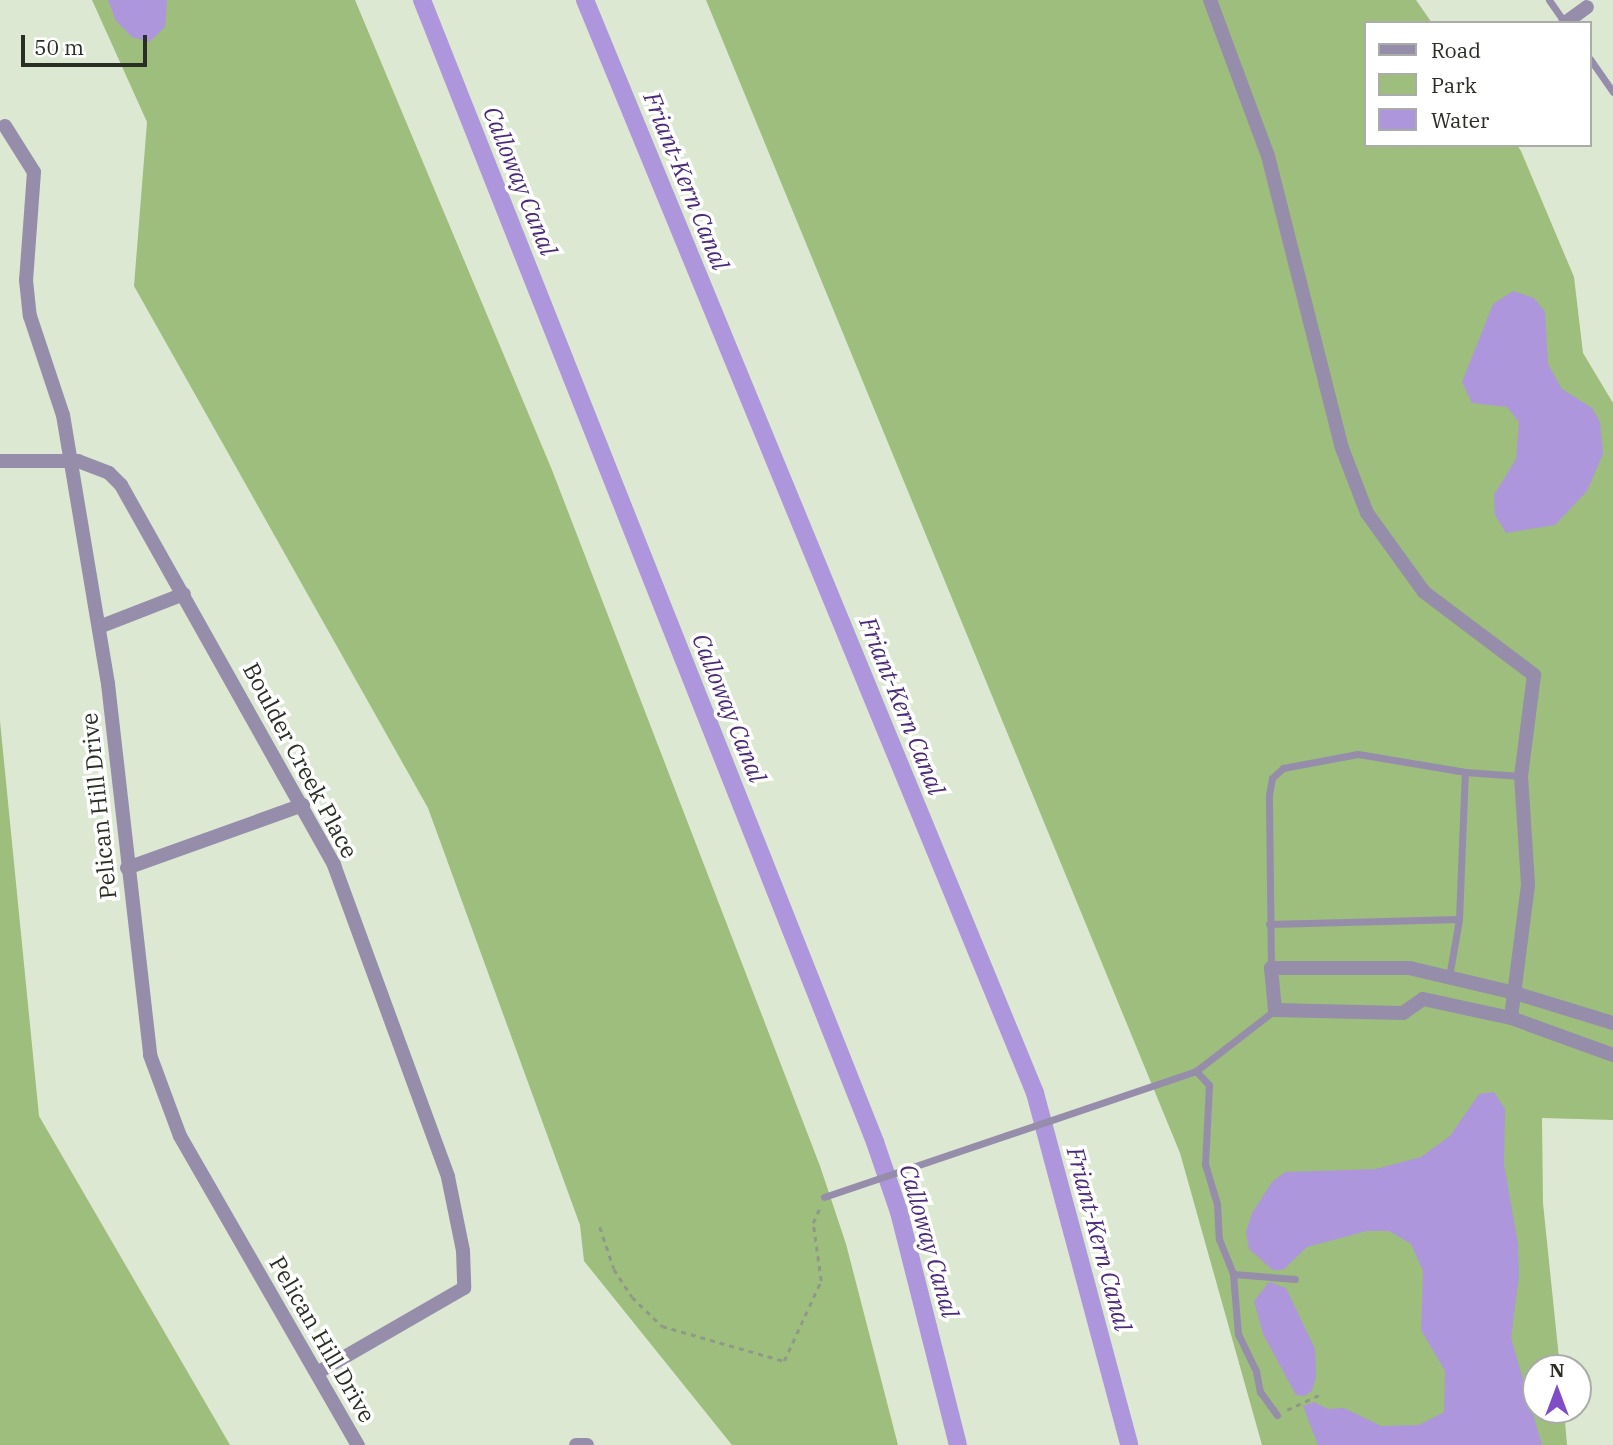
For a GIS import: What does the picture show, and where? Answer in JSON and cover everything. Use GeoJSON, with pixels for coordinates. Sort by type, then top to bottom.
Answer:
{"type":"FeatureCollection","features":[{"type":"Feature","properties":{"kind":"street"},"geometry":{"type":"LineString","coordinates":[[1210,0],[1268,156],[1342,448],[1367,513],[1424,592],[1534,676],[1521,776],[1528,885],[1511,1018]]}},
{"type":"Feature","properties":{"kind":"street"},"geometry":{"type":"LineString","coordinates":[[1568,21],[1587,7]]}},
{"type":"Feature","properties":{"kind":"street","name":"Pelican Hill Drive"},"geometry":{"type":"LineString","coordinates":[[5,126],[34,172],[26,280],[30,316],[63,415],[71,461],[99,627],[142,1018],[161,1091],[180,1136],[358,1445]]}},
{"type":"Feature","properties":{"kind":"street","name":"Boulder Creek Place"},"geometry":{"type":"LineString","coordinates":[[0,461],[71,461],[94,465],[121,485],[303,804],[334,865],[447,1177],[461,1238],[464,1288],[317,1373]]}},
{"type":"Feature","properties":{"kind":"street"},"geometry":{"type":"LineString","coordinates":[[99,627],[184,594]]}},
{"type":"Feature","properties":{"kind":"street"},"geometry":{"type":"LineString","coordinates":[[127,868],[303,804]]}},
{"type":"Feature","properties":{"kind":"street"},"geometry":{"type":"LineString","coordinates":[[1613,1023],[1515,993],[1425,972],[1271,968],[1275,1010],[1403,1013],[1423,999],[1511,1018],[1613,1055]]}},
{"type":"Feature","properties":{"kind":"street"},"geometry":{"type":"LineString","coordinates":[[1423,999],[1425,972]]}},
{"type":"Feature","properties":{"kind":"street"},"geometry":{"type":"LineString","coordinates":[[576,1445],[587,1445]]}},
{"type":"Feature","properties":{"kind":"lane"},"geometry":{"type":"LineString","coordinates":[[1549,0],[1564,21]]}},
{"type":"Feature","properties":{"kind":"lane"},"geometry":{"type":"LineString","coordinates":[[1592,62],[1613,92]]}},
{"type":"Feature","properties":{"kind":"lane"},"geometry":{"type":"LineString","coordinates":[[1271,968],[1269,795],[1272,778],[1283,768],[1358,754],[1465,772],[1521,776]]}},
{"type":"Feature","properties":{"kind":"lane"},"geometry":{"type":"LineString","coordinates":[[1449,977],[1459,919],[1465,772]]}},
{"type":"Feature","properties":{"kind":"lane"},"geometry":{"type":"LineString","coordinates":[[1269,924],[1459,919]]}},
{"type":"Feature","properties":{"kind":"lane"},"geometry":{"type":"LineString","coordinates":[[824,1198],[1196,1071],[1275,1010]]}},
{"type":"Feature","properties":{"kind":"lane"},"geometry":{"type":"LineString","coordinates":[[1196,1071],[1209,1085],[1205,1164],[1217,1204],[1221,1248],[1233,1274],[1238,1334],[1256,1371],[1260,1392],[1277,1415]]}},
{"type":"Feature","properties":{"kind":"lane"},"geometry":{"type":"LineString","coordinates":[[1233,1274],[1295,1279]]}},
{"type":"Feature","properties":{"kind":"path"},"geometry":{"type":"LineString","coordinates":[[600,1227],[614,1269],[632,1297],[662,1326],[784,1361],[821,1281],[813,1223],[824,1198]]}},
{"type":"Feature","properties":{"kind":"path"},"geometry":{"type":"LineString","coordinates":[[1277,1415],[1319,1395]]}},
{"type":"Feature","properties":{"kind":"green space"},"geometry":{"type":"Polygon","coordinates":[[[92,0],[355,0],[552,470],[820,1166],[846,1244],[898,1445],[732,1445],[584,1261],[580,1225],[428,808],[134,286],[147,122],[92,0]]]}},
{"type":"Feature","properties":{"kind":"green space"},"geometry":{"type":"Polygon","coordinates":[[[706,0],[1416,0],[1431,21],[1364,21],[1364,147],[1518,147],[1574,277],[1583,353],[1613,403],[1613,1120],[1542,1118],[1543,1203],[1559,1354],[1522,1354],[1522,1424],[1565,1424],[1567,1445],[1262,1445],[1180,1153],[706,0]]]}},
{"type":"Feature","properties":{"kind":"green space"},"geometry":{"type":"Polygon","coordinates":[[[0,721],[39,1116],[230,1445],[0,1445],[0,721]]]}},
{"type":"Feature","properties":{"kind":"water"},"geometry":{"type":"Polygon","coordinates":[[[108,0],[167,0],[165,27],[149,42],[132,37],[116,21],[108,0]]]}},
{"type":"Feature","properties":{"kind":"water"},"geometry":{"type":"Polygon","coordinates":[[[1513,291],[1534,298],[1545,312],[1548,364],[1562,389],[1592,408],[1600,422],[1603,454],[1587,491],[1555,525],[1506,533],[1495,515],[1494,495],[1516,459],[1519,422],[1507,407],[1472,403],[1462,382],[1493,304],[1513,291]]]}},
{"type":"Feature","properties":{"kind":"water"},"geometry":{"type":"Polygon","coordinates":[[[1494,1092],[1505,1109],[1504,1164],[1518,1244],[1519,1275],[1511,1338],[1522,1376],[1522,1424],[1536,1424],[1542,1445],[1318,1445],[1303,1406],[1314,1402],[1328,1409],[1344,1408],[1381,1426],[1419,1425],[1444,1412],[1445,1371],[1421,1330],[1423,1271],[1411,1244],[1389,1231],[1367,1231],[1307,1247],[1283,1270],[1273,1270],[1249,1249],[1246,1232],[1252,1213],[1272,1182],[1285,1172],[1376,1169],[1421,1157],[1450,1136],[1479,1094],[1494,1092]]]}},
{"type":"Feature","properties":{"kind":"water"},"geometry":{"type":"Polygon","coordinates":[[[1269,1282],[1286,1288],[1315,1349],[1316,1376],[1312,1391],[1304,1396],[1296,1395],[1263,1334],[1254,1301],[1269,1282]]]}},
{"type":"Feature","properties":{"kind":"waterway","name":"Calloway Canal"},"geometry":{"type":"LineString","coordinates":[[422,0],[875,1142],[899,1212],[958,1445]]}},
{"type":"Feature","properties":{"kind":"waterway","name":"Friant-Kern Canal"},"geometry":{"type":"LineString","coordinates":[[585,0],[1035,1093],[1129,1445]]}}]}
